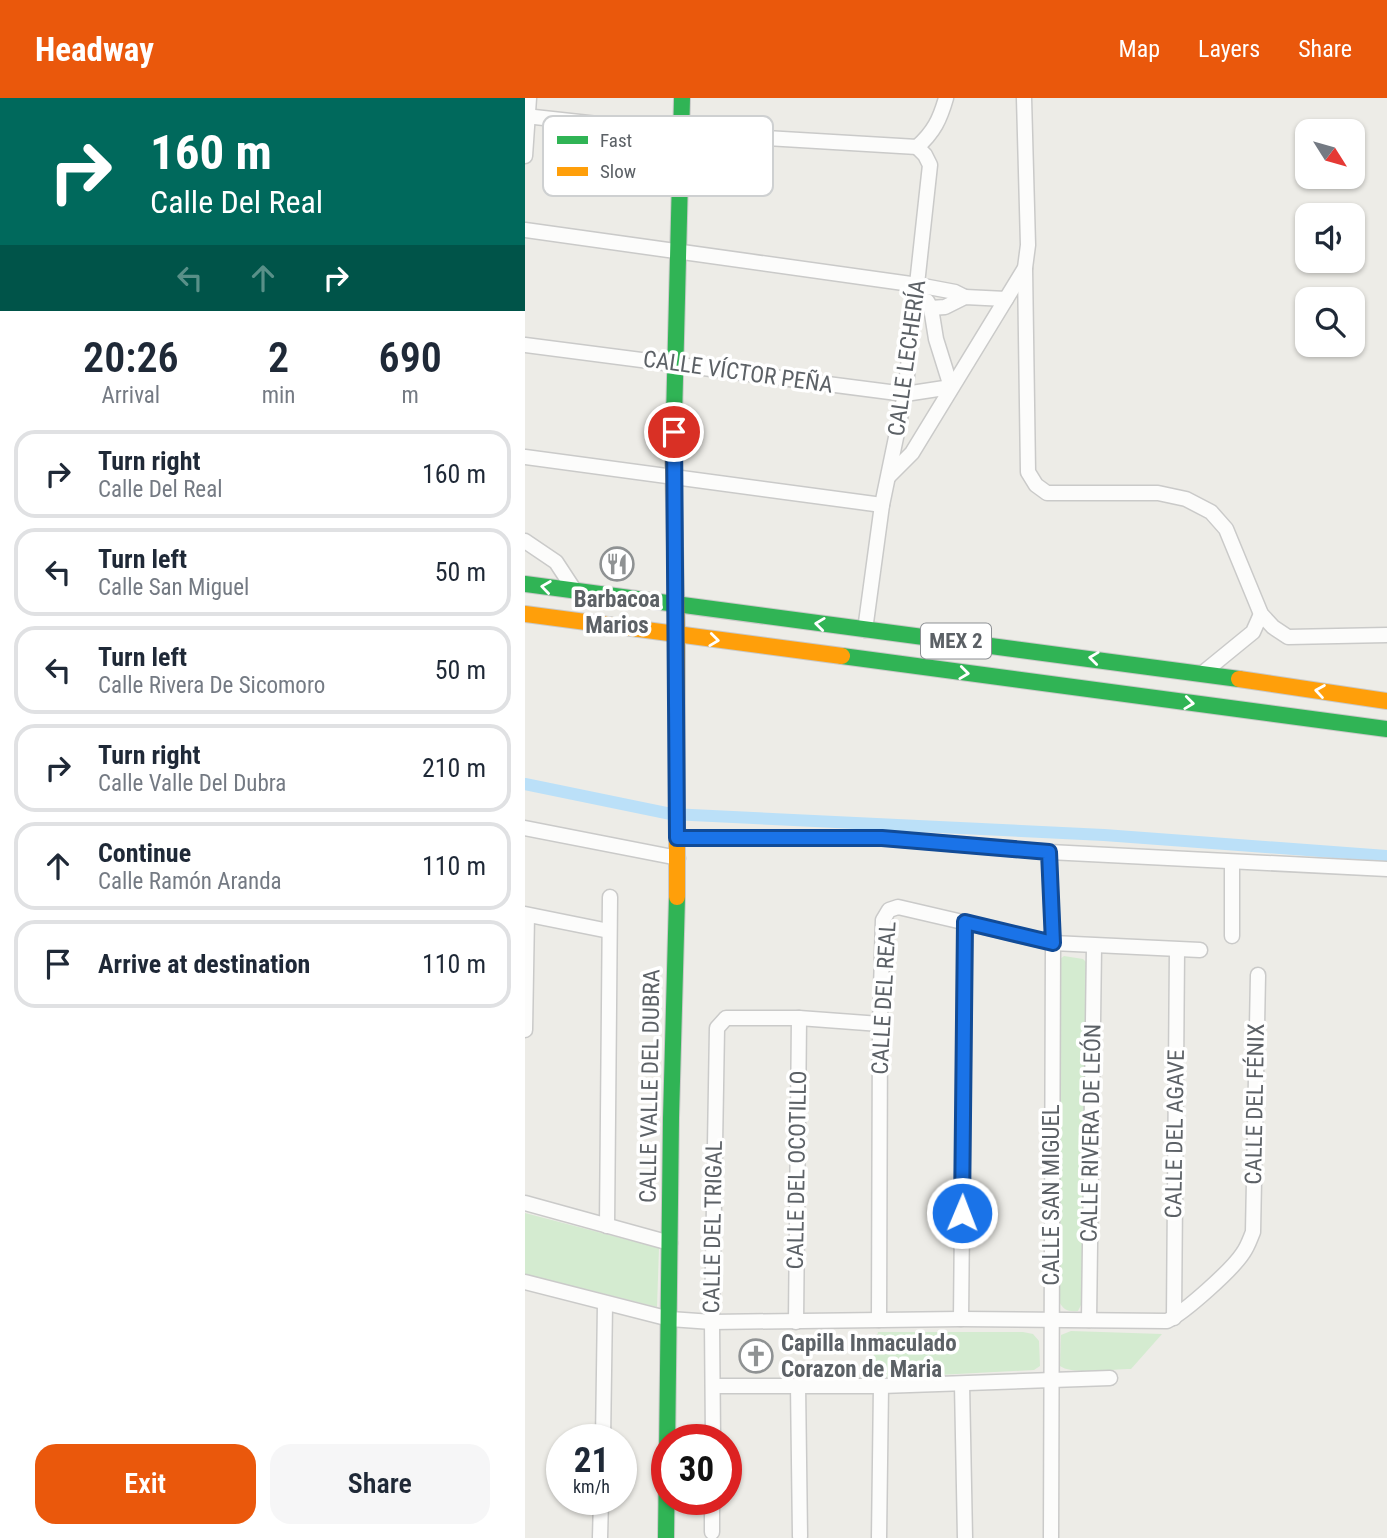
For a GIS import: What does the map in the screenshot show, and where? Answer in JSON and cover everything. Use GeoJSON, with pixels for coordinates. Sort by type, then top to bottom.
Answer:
{"type":"FeatureCollection","features":[{"type":"Feature","properties":{"kind":"main road","name":"CALLE VALLE DEL DUBRA"},"geometry":{"type":"LineString","coordinates":[[681,116],[682,98]]}},
{"type":"Feature","properties":{"kind":"main road","name":"CALLE VALLE DEL DUBRA"},"geometry":{"type":"LineString","coordinates":[[666,1538],[671,1118],[678,858],[673,478],[679,196]]}},
{"type":"Feature","properties":{"kind":"main road","name":"MEX 2"},"geometry":{"type":"LineString","coordinates":[[525,584],[676,606],[1204,672],[1387,701]]}},
{"type":"Feature","properties":{"kind":"main road","name":"MEX 2"},"geometry":{"type":"LineString","coordinates":[[525,614],[1387,729]]}},
{"type":"Feature","properties":{"kind":"street"},"geometry":{"type":"LineString","coordinates":[[525,156],[529,98]]}},
{"type":"Feature","properties":{"kind":"street"},"geometry":{"type":"LineString","coordinates":[[773,139],[916,147],[931,134],[940,120],[946,98]]}},
{"type":"Feature","properties":{"kind":"street"},"geometry":{"type":"LineString","coordinates":[[1024,98],[1028,245],[1025,268],[1028,472],[1036,485],[1047,493],[1158,493],[1186,499],[1211,512],[1226,529],[1261,614],[1273,627],[1288,637],[1387,635]]}},
{"type":"Feature","properties":{"kind":"street","name":"CALLE LECHERÍA"},"geometry":{"type":"LineString","coordinates":[[865,630],[882,505],[905,394],[918,285],[930,165],[925,155],[916,147]]}},
{"type":"Feature","properties":{"kind":"street"},"geometry":{"type":"LineString","coordinates":[[525,230],[918,285],[955,292],[965,297],[1006,299]]}},
{"type":"Feature","properties":{"kind":"street"},"geometry":{"type":"LineString","coordinates":[[889,476],[912,453],[1025,268]]}},
{"type":"Feature","properties":{"kind":"street"},"geometry":{"type":"LineString","coordinates":[[918,285],[931,308],[936,339],[951,387]]}},
{"type":"Feature","properties":{"kind":"street"},"geometry":{"type":"LineString","coordinates":[[931,308],[945,307],[965,297]]}},
{"type":"Feature","properties":{"kind":"street","name":"CALLE VÍCTOR PEÑA"},"geometry":{"type":"LineString","coordinates":[[525,345],[905,394],[951,387]]}},
{"type":"Feature","properties":{"kind":"street"},"geometry":{"type":"LineString","coordinates":[[525,457],[882,505]]}},
{"type":"Feature","properties":{"kind":"street"},"geometry":{"type":"LineString","coordinates":[[525,541],[556,562],[576,592]]}},
{"type":"Feature","properties":{"kind":"street"},"geometry":{"type":"LineString","coordinates":[[1204,672],[1253,632],[1261,614]]}},
{"type":"Feature","properties":{"kind":"street"},"geometry":{"type":"LineString","coordinates":[[525,828],[678,858]]}},
{"type":"Feature","properties":{"kind":"street"},"geometry":{"type":"LineString","coordinates":[[677,833],[882,838],[1049,852],[1387,869]]}},
{"type":"Feature","properties":{"kind":"street","name":"CALLE SAN MIGUEL"},"geometry":{"type":"LineString","coordinates":[[1049,852],[1053,943],[1051,1538]]}},
{"type":"Feature","properties":{"kind":"street"},"geometry":{"type":"LineString","coordinates":[[1232,862],[1232,936]]}},
{"type":"Feature","properties":{"kind":"street"},"geometry":{"type":"LineString","coordinates":[[607,1226],[610,897]]}},
{"type":"Feature","properties":{"kind":"street","name":"CALLE DEL REAL"},"geometry":{"type":"LineString","coordinates":[[880,1320],[880,1024],[883,920],[889,910],[898,906],[1053,943],[1200,950]]}},
{"type":"Feature","properties":{"kind":"street"},"geometry":{"type":"LineString","coordinates":[[525,1030],[526,915],[609,930]]}},
{"type":"Feature","properties":{"kind":"street"},"geometry":{"type":"LineString","coordinates":[[961,1319],[965,922]]}},
{"type":"Feature","properties":{"kind":"street","name":"CALLE RIVERA DE LEÓN"},"geometry":{"type":"LineString","coordinates":[[1089,1320],[1094,947]]}},
{"type":"Feature","properties":{"kind":"street","name":"CALLE DEL AGAVE"},"geometry":{"type":"LineString","coordinates":[[1174,1318],[1177,950]]}},
{"type":"Feature","properties":{"kind":"street","name":"CALLE DEL FÉNIX"},"geometry":{"type":"LineString","coordinates":[[1174,1318],[1234,1264],[1249,1244],[1252,1232],[1258,975]]}},
{"type":"Feature","properties":{"kind":"street","name":"CALLE DEL TRIGAL"},"geometry":{"type":"LineString","coordinates":[[713,1424],[717,1028],[726,1018],[799,1018]]}},
{"type":"Feature","properties":{"kind":"street"},"geometry":{"type":"LineString","coordinates":[[799,1018],[880,1024]]}},
{"type":"Feature","properties":{"kind":"street","name":"CALLE DEL OCOTILLO"},"geometry":{"type":"LineString","coordinates":[[796,1322],[799,1018]]}},
{"type":"Feature","properties":{"kind":"street"},"geometry":{"type":"LineString","coordinates":[[525,1203],[670,1243]]}},
{"type":"Feature","properties":{"kind":"street"},"geometry":{"type":"LineString","coordinates":[[525,1282],[670,1319],[712,1322],[1051,1319],[1160,1322],[1174,1318]]}},
{"type":"Feature","properties":{"kind":"street"},"geometry":{"type":"LineString","coordinates":[[603,1424],[605,1304]]}},
{"type":"Feature","properties":{"kind":"street"},"geometry":{"type":"LineString","coordinates":[[713,1386],[881,1387],[1110,1378]]}},
{"type":"Feature","properties":{"kind":"street"},"geometry":{"type":"LineString","coordinates":[[962,1384],[965,1538]]}},
{"type":"Feature","properties":{"kind":"street"},"geometry":{"type":"LineString","coordinates":[[798,1385],[800,1536]]}},
{"type":"Feature","properties":{"kind":"street"},"geometry":{"type":"LineString","coordinates":[[879,1538],[881,1387]]}},
{"type":"Feature","properties":{"kind":"street"},"geometry":{"type":"LineString","coordinates":[[600,1538],[601,1515]]}},
{"type":"Feature","properties":{"kind":"street"},"geometry":{"type":"LineString","coordinates":[[712,1515],[712,1532]]}},
{"type":"Feature","properties":{"kind":"green space"},"geometry":{"type":"Polygon","coordinates":[[[1064,956],[1083,959],[1089,965],[1082,1303],[1078,1311],[1069,1311],[1059,1301],[1059,960],[1064,956]]]}},
{"type":"Feature","properties":{"kind":"green space"},"geometry":{"type":"Polygon","coordinates":[[[525,1213],[659,1248],[657,1307],[525,1274],[525,1213]]]}},
{"type":"Feature","properties":{"kind":"green space"},"geometry":{"type":"Polygon","coordinates":[[[1071,1331],[1162,1334],[1131,1369],[1084,1371],[1060,1366],[1061,1335],[1071,1331]]]}},
{"type":"Feature","properties":{"kind":"green space"},"geometry":{"type":"Polygon","coordinates":[[[878,1332],[1033,1334],[1039,1341],[1040,1366],[1034,1370],[882,1378],[874,1362],[878,1332]]]}},
{"type":"Feature","properties":{"kind":"waterway"},"geometry":{"type":"LineString","coordinates":[[525,784],[671,814],[1104,835],[1387,856]]}},
{"type":"Feature","properties":{"kind":"traffic: fast"},"geometry":{"type":"LineString","coordinates":[[682,98],[682,116]]}},
{"type":"Feature","properties":{"kind":"traffic: fast"},"geometry":{"type":"LineString","coordinates":[[673,458],[680,196]]}},
{"type":"Feature","properties":{"kind":"traffic: fast"},"geometry":{"type":"LineString","coordinates":[[525,584],[1239,679]]}},
{"type":"Feature","properties":{"kind":"traffic: fast"},"geometry":{"type":"LineString","coordinates":[[842,656],[1387,729]]}},
{"type":"Feature","properties":{"kind":"traffic: fast"},"geometry":{"type":"LineString","coordinates":[[666,1538],[671,1118],[677,897]]}},
{"type":"Feature","properties":{"kind":"traffic: slow"},"geometry":{"type":"LineString","coordinates":[[673,458],[677,635],[677,897]]}},
{"type":"Feature","properties":{"kind":"traffic: slow"},"geometry":{"type":"LineString","coordinates":[[525,614],[842,656]]}},
{"type":"Feature","properties":{"kind":"traffic: slow"},"geometry":{"type":"LineString","coordinates":[[1239,679],[1387,701]]}},
{"type":"Feature","properties":{"kind":"place","name":"Barbacoa Marios"},"geometry":{"type":"Point","coordinates":[617,564]}},
{"type":"Feature","properties":{"kind":"place","name":"Capilla Inmaculado Corazon de Maria"},"geometry":{"type":"Point","coordinates":[756,1356]}},
{"type":"Feature","properties":{"kind":"route"},"geometry":{"type":"LineString","coordinates":[[674,432],[677,838],[882,838],[1049,852],[1053,943],[965,922],[962,1213]]}}]}
